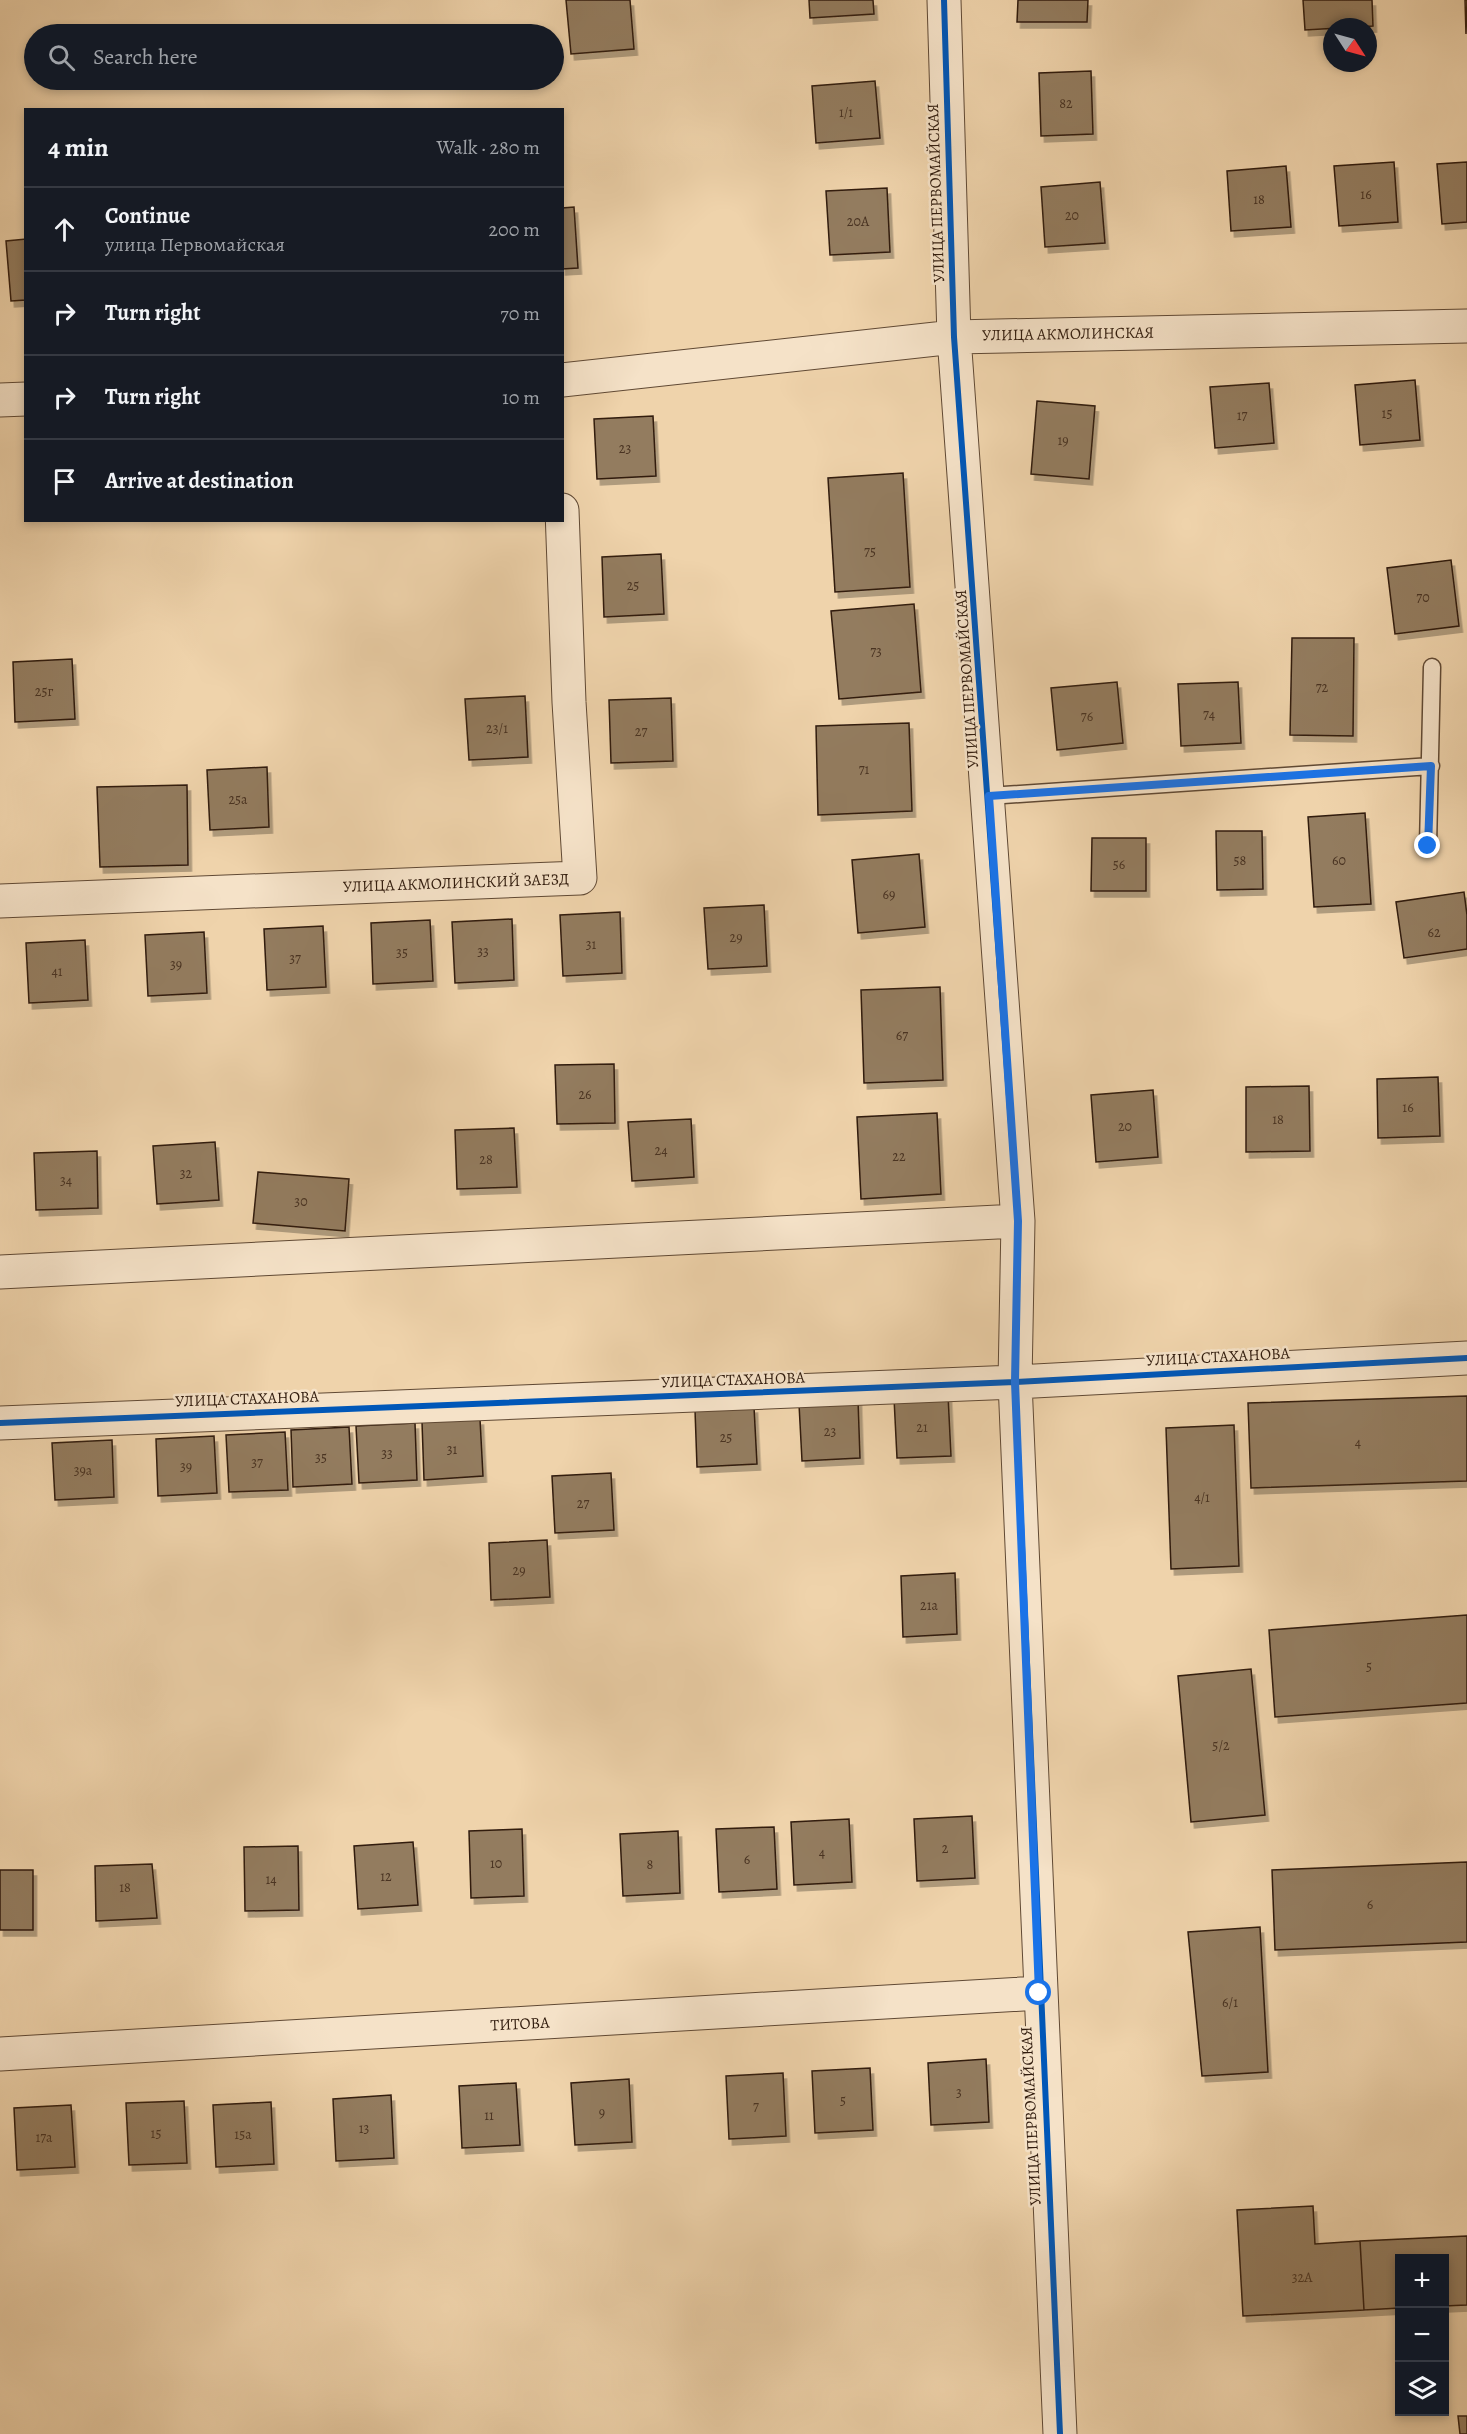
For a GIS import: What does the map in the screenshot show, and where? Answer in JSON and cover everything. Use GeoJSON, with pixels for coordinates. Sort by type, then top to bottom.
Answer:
{"type":"FeatureCollection","features":[{"type":"Feature","properties":{"kind":"street","name":"УЛИЦА ПЕРВОМАЙСКАЯ"},"geometry":{"type":"LineString","coordinates":[[944,0],[954,337],[1018,1221],[1015,1382],[1039,1993],[1060,2434]]}},
{"type":"Feature","properties":{"kind":"street","name":"УЛИЦА АКМОЛИНСКАЯ"},"geometry":{"type":"LineString","coordinates":[[564,380],[954,337],[1467,326]]}},
{"type":"Feature","properties":{"kind":"street"},"geometry":{"type":"LineString","coordinates":[[0,400],[24,399]]}},
{"type":"Feature","properties":{"kind":"street","name":"УЛИЦА АКМОЛИНСКИЙ ЗАЕЗД"},"geometry":{"type":"LineString","coordinates":[[0,901],[580,878],[569,702],[562,522]]}},
{"type":"Feature","properties":{"kind":"street"},"geometry":{"type":"LineString","coordinates":[[0,1272],[1018,1221]]}},
{"type":"Feature","properties":{"kind":"street","name":"УЛИЦА СТАХАНОВА"},"geometry":{"type":"LineString","coordinates":[[0,1423],[1015,1382],[1467,1358]]}},
{"type":"Feature","properties":{"kind":"street","name":"ТИТОВА"},"geometry":{"type":"LineString","coordinates":[[0,2054],[1039,1993]]}},
{"type":"Feature","properties":{"kind":"lane"},"geometry":{"type":"LineString","coordinates":[[1428,846],[1432,667]]}},
{"type":"Feature","properties":{"kind":"lane"},"geometry":{"type":"LineString","coordinates":[[989,796],[1431,766]]}},
{"type":"Feature","properties":{"kind":"building"},"geometry":{"type":"Polygon","coordinates":[[[566,0],[630,0],[634,49],[571,54],[566,0]]]}},
{"type":"Feature","properties":{"kind":"building"},"geometry":{"type":"Polygon","coordinates":[[[809,0],[873,0],[874,14],[810,18],[809,0]]]}},
{"type":"Feature","properties":{"kind":"building"},"geometry":{"type":"Polygon","coordinates":[[[1018,0],[1088,0],[1087,22],[1017,22],[1018,0]]]}},
{"type":"Feature","properties":{"kind":"building"},"geometry":{"type":"Polygon","coordinates":[[[1303,0],[1372,0],[1373,18],[1323,18],[1323,29],[1305,30],[1303,0]]]}},
{"type":"Feature","properties":{"kind":"building"},"geometry":{"type":"Polygon","coordinates":[[[1465,0],[1467,0],[1466,34],[1465,0]]]}},
{"type":"Feature","properties":{"kind":"building"},"geometry":{"type":"Polygon","coordinates":[[[1091,71],[1093,134],[1041,136],[1039,73],[1091,71]]]}},
{"type":"Feature","properties":{"kind":"building"},"geometry":{"type":"Polygon","coordinates":[[[875,81],[880,138],[816,143],[812,86],[875,81]]]}},
{"type":"Feature","properties":{"kind":"building"},"geometry":{"type":"Polygon","coordinates":[[[1394,162],[1398,222],[1339,226],[1334,166],[1394,162]]]}},
{"type":"Feature","properties":{"kind":"building"},"geometry":{"type":"Polygon","coordinates":[[[1467,162],[1467,222],[1442,224],[1437,164],[1467,162]]]}},
{"type":"Feature","properties":{"kind":"building"},"geometry":{"type":"Polygon","coordinates":[[[1286,166],[1291,227],[1231,231],[1227,171],[1286,166]]]}},
{"type":"Feature","properties":{"kind":"building"},"geometry":{"type":"Polygon","coordinates":[[[1100,182],[1105,243],[1045,247],[1041,187],[1100,182]]]}},
{"type":"Feature","properties":{"kind":"building"},"geometry":{"type":"Polygon","coordinates":[[[887,188],[890,252],[830,255],[826,191],[887,188]]]}},
{"type":"Feature","properties":{"kind":"building"},"geometry":{"type":"Polygon","coordinates":[[[574,207],[578,268],[564,269],[564,208],[574,207]]]}},
{"type":"Feature","properties":{"kind":"building"},"geometry":{"type":"Polygon","coordinates":[[[24,239],[24,300],[11,301],[6,241],[24,239]]]}},
{"type":"Feature","properties":{"kind":"building"},"geometry":{"type":"Polygon","coordinates":[[[1415,380],[1420,440],[1360,445],[1355,385],[1415,380]]]}},
{"type":"Feature","properties":{"kind":"building"},"geometry":{"type":"Polygon","coordinates":[[[1269,383],[1274,443],[1215,448],[1210,387],[1269,383]]]}},
{"type":"Feature","properties":{"kind":"building"},"geometry":{"type":"Polygon","coordinates":[[[1037,401],[1095,406],[1089,479],[1031,474],[1037,401]]]}},
{"type":"Feature","properties":{"kind":"building"},"geometry":{"type":"Polygon","coordinates":[[[653,416],[656,476],[597,479],[594,419],[653,416]]]}},
{"type":"Feature","properties":{"kind":"building"},"geometry":{"type":"Polygon","coordinates":[[[903,473],[910,587],[835,592],[828,478],[903,473]]]}},
{"type":"Feature","properties":{"kind":"building"},"geometry":{"type":"Polygon","coordinates":[[[661,554],[664,614],[604,617],[602,557],[661,554]]]}},
{"type":"Feature","properties":{"kind":"building"},"geometry":{"type":"Polygon","coordinates":[[[1451,560],[1459,626],[1395,634],[1387,568],[1451,560]]]}},
{"type":"Feature","properties":{"kind":"building"},"geometry":{"type":"Polygon","coordinates":[[[914,604],[921,692],[839,699],[831,611],[914,604]]]}},
{"type":"Feature","properties":{"kind":"building"},"geometry":{"type":"Polygon","coordinates":[[[1292,638],[1354,638],[1353,736],[1290,735],[1292,638]]]}},
{"type":"Feature","properties":{"kind":"building"},"geometry":{"type":"Polygon","coordinates":[[[72,659],[75,719],[15,722],[13,662],[72,659]]]}},
{"type":"Feature","properties":{"kind":"building"},"geometry":{"type":"Polygon","coordinates":[[[1117,682],[1123,743],[1057,750],[1051,688],[1117,682]]]}},
{"type":"Feature","properties":{"kind":"building"},"geometry":{"type":"Polygon","coordinates":[[[1238,682],[1241,743],[1181,746],[1178,684],[1238,682]]]}},
{"type":"Feature","properties":{"kind":"building"},"geometry":{"type":"Polygon","coordinates":[[[525,696],[528,757],[469,760],[465,699],[525,696]]]}},
{"type":"Feature","properties":{"kind":"building"},"geometry":{"type":"Polygon","coordinates":[[[671,698],[673,761],[611,763],[609,700],[671,698]]]}},
{"type":"Feature","properties":{"kind":"building"},"geometry":{"type":"Polygon","coordinates":[[[909,723],[912,811],[818,815],[816,726],[909,723]]]}},
{"type":"Feature","properties":{"kind":"building"},"geometry":{"type":"Polygon","coordinates":[[[267,767],[269,827],[210,830],[207,770],[267,767]]]}},
{"type":"Feature","properties":{"kind":"building"},"geometry":{"type":"Polygon","coordinates":[[[187,785],[188,865],[100,867],[97,787],[187,785]]]}},
{"type":"Feature","properties":{"kind":"building"},"geometry":{"type":"Polygon","coordinates":[[[1365,813],[1371,904],[1314,907],[1308,817],[1365,813]]]}},
{"type":"Feature","properties":{"kind":"building"},"geometry":{"type":"Polygon","coordinates":[[[1216,831],[1262,831],[1263,889],[1217,890],[1216,831]]]}},
{"type":"Feature","properties":{"kind":"building"},"geometry":{"type":"Polygon","coordinates":[[[1092,838],[1146,838],[1146,891],[1091,891],[1092,838]]]}},
{"type":"Feature","properties":{"kind":"building"},"geometry":{"type":"Polygon","coordinates":[[[919,854],[925,927],[858,933],[852,860],[919,854]]]}},
{"type":"Feature","properties":{"kind":"building"},"geometry":{"type":"Polygon","coordinates":[[[1464,892],[1467,949],[1404,958],[1396,902],[1464,892]]]}},
{"type":"Feature","properties":{"kind":"building"},"geometry":{"type":"Polygon","coordinates":[[[764,905],[767,966],[708,969],[704,908],[764,905]]]}},
{"type":"Feature","properties":{"kind":"building"},"geometry":{"type":"Polygon","coordinates":[[[620,912],[622,973],[563,976],[560,915],[620,912]]]}},
{"type":"Feature","properties":{"kind":"building"},"geometry":{"type":"Polygon","coordinates":[[[512,919],[514,980],[455,983],[452,922],[512,919]]]}},
{"type":"Feature","properties":{"kind":"building"},"geometry":{"type":"Polygon","coordinates":[[[430,920],[433,981],[373,984],[371,923],[430,920]]]}},
{"type":"Feature","properties":{"kind":"building"},"geometry":{"type":"Polygon","coordinates":[[[323,926],[326,987],[267,990],[264,929],[323,926]]]}},
{"type":"Feature","properties":{"kind":"building"},"geometry":{"type":"Polygon","coordinates":[[[204,932],[207,993],[148,996],[145,935],[204,932]]]}},
{"type":"Feature","properties":{"kind":"building"},"geometry":{"type":"Polygon","coordinates":[[[85,940],[88,1000],[29,1003],[26,943],[85,940]]]}},
{"type":"Feature","properties":{"kind":"building"},"geometry":{"type":"Polygon","coordinates":[[[940,987],[943,1080],[864,1083],[861,990],[940,987]]]}},
{"type":"Feature","properties":{"kind":"building"},"geometry":{"type":"Polygon","coordinates":[[[614,1064],[615,1123],[557,1124],[555,1065],[614,1064]]]}},
{"type":"Feature","properties":{"kind":"building"},"geometry":{"type":"Polygon","coordinates":[[[1438,1077],[1440,1136],[1378,1138],[1377,1079],[1438,1077]]]}},
{"type":"Feature","properties":{"kind":"building"},"geometry":{"type":"Polygon","coordinates":[[[1309,1086],[1310,1151],[1246,1152],[1246,1087],[1309,1086]]]}},
{"type":"Feature","properties":{"kind":"building"},"geometry":{"type":"Polygon","coordinates":[[[1153,1090],[1158,1157],[1096,1162],[1091,1095],[1153,1090]]]}},
{"type":"Feature","properties":{"kind":"building"},"geometry":{"type":"Polygon","coordinates":[[[937,1113],[941,1194],[861,1199],[857,1117],[937,1113]]]}},
{"type":"Feature","properties":{"kind":"building"},"geometry":{"type":"Polygon","coordinates":[[[691,1119],[694,1177],[632,1181],[628,1122],[691,1119]]]}},
{"type":"Feature","properties":{"kind":"building"},"geometry":{"type":"Polygon","coordinates":[[[514,1128],[517,1187],[457,1189],[455,1130],[514,1128]]]}},
{"type":"Feature","properties":{"kind":"building"},"geometry":{"type":"Polygon","coordinates":[[[215,1142],[219,1200],[157,1204],[153,1146],[215,1142]]]}},
{"type":"Feature","properties":{"kind":"building"},"geometry":{"type":"Polygon","coordinates":[[[97,1151],[98,1208],[36,1210],[34,1153],[97,1151]]]}},
{"type":"Feature","properties":{"kind":"building"},"geometry":{"type":"Polygon","coordinates":[[[258,1172],[349,1179],[345,1231],[253,1223],[258,1172]]]}},
{"type":"Feature","properties":{"kind":"building"},"geometry":{"type":"Polygon","coordinates":[[[948,1395],[951,1456],[897,1458],[894,1398],[948,1395]]]}},
{"type":"Feature","properties":{"kind":"building"},"geometry":{"type":"Polygon","coordinates":[[[1467,1396],[1467,1481],[1251,1488],[1248,1403],[1467,1396]]]}},
{"type":"Feature","properties":{"kind":"building"},"geometry":{"type":"Polygon","coordinates":[[[858,1400],[860,1458],[802,1461],[799,1404],[858,1400]]]}},
{"type":"Feature","properties":{"kind":"building"},"geometry":{"type":"Polygon","coordinates":[[[754,1407],[757,1464],[697,1467],[695,1410],[754,1407]]]}},
{"type":"Feature","properties":{"kind":"building"},"geometry":{"type":"Polygon","coordinates":[[[480,1419],[483,1476],[424,1480],[422,1422],[480,1419]]]}},
{"type":"Feature","properties":{"kind":"building"},"geometry":{"type":"Polygon","coordinates":[[[415,1423],[417,1480],[359,1483],[356,1426],[415,1423]]]}},
{"type":"Feature","properties":{"kind":"building"},"geometry":{"type":"Polygon","coordinates":[[[1234,1425],[1239,1566],[1171,1569],[1166,1428],[1234,1425]]]}},
{"type":"Feature","properties":{"kind":"building"},"geometry":{"type":"Polygon","coordinates":[[[349,1427],[352,1484],[293,1487],[291,1430],[349,1427]]]}},
{"type":"Feature","properties":{"kind":"building"},"geometry":{"type":"Polygon","coordinates":[[[285,1432],[288,1490],[229,1492],[226,1435],[285,1432]]]}},
{"type":"Feature","properties":{"kind":"building"},"geometry":{"type":"Polygon","coordinates":[[[214,1436],[217,1493],[158,1496],[156,1439],[214,1436]]]}},
{"type":"Feature","properties":{"kind":"building"},"geometry":{"type":"Polygon","coordinates":[[[112,1440],[114,1497],[55,1500],[52,1443],[112,1440]]]}},
{"type":"Feature","properties":{"kind":"building"},"geometry":{"type":"Polygon","coordinates":[[[611,1473],[614,1530],[555,1533],[552,1476],[611,1473]]]}},
{"type":"Feature","properties":{"kind":"building"},"geometry":{"type":"Polygon","coordinates":[[[547,1540],[550,1597],[491,1600],[489,1543],[547,1540]]]}},
{"type":"Feature","properties":{"kind":"building"},"geometry":{"type":"Polygon","coordinates":[[[955,1573],[957,1634],[903,1637],[901,1576],[955,1573]]]}},
{"type":"Feature","properties":{"kind":"building"},"geometry":{"type":"Polygon","coordinates":[[[1467,1615],[1467,1703],[1275,1717],[1269,1630],[1467,1615]]]}},
{"type":"Feature","properties":{"kind":"building"},"geometry":{"type":"Polygon","coordinates":[[[1251,1669],[1265,1815],[1191,1822],[1178,1676],[1251,1669]]]}},
{"type":"Feature","properties":{"kind":"building"},"geometry":{"type":"Polygon","coordinates":[[[972,1816],[975,1878],[917,1881],[914,1819],[972,1816]]]}},
{"type":"Feature","properties":{"kind":"building"},"geometry":{"type":"Polygon","coordinates":[[[849,1819],[852,1882],[794,1885],[791,1822],[849,1819]]]}},
{"type":"Feature","properties":{"kind":"building"},"geometry":{"type":"Polygon","coordinates":[[[774,1827],[777,1889],[719,1892],[716,1829],[774,1827]]]}},
{"type":"Feature","properties":{"kind":"building"},"geometry":{"type":"Polygon","coordinates":[[[522,1829],[524,1896],[471,1898],[469,1831],[522,1829]]]}},
{"type":"Feature","properties":{"kind":"building"},"geometry":{"type":"Polygon","coordinates":[[[678,1831],[680,1893],[623,1896],[620,1834],[678,1831]]]}},
{"type":"Feature","properties":{"kind":"building"},"geometry":{"type":"Polygon","coordinates":[[[413,1842],[418,1905],[358,1909],[354,1846],[413,1842]]]}},
{"type":"Feature","properties":{"kind":"building"},"geometry":{"type":"Polygon","coordinates":[[[298,1846],[299,1910],[245,1911],[244,1847],[298,1846]]]}},
{"type":"Feature","properties":{"kind":"building"},"geometry":{"type":"Polygon","coordinates":[[[1467,1862],[1467,1942],[1275,1950],[1272,1870],[1467,1862]]]}},
{"type":"Feature","properties":{"kind":"building"},"geometry":{"type":"Polygon","coordinates":[[[152,1864],[157,1918],[96,1921],[95,1866],[152,1864]]]}},
{"type":"Feature","properties":{"kind":"building"},"geometry":{"type":"Polygon","coordinates":[[[0,1870],[33,1870],[33,1930],[0,1930],[0,1870]]]}},
{"type":"Feature","properties":{"kind":"building"},"geometry":{"type":"Polygon","coordinates":[[[1260,1927],[1268,2072],[1202,2076],[1188,1932],[1260,1927]]]}},
{"type":"Feature","properties":{"kind":"building"},"geometry":{"type":"Polygon","coordinates":[[[986,2059],[989,2122],[931,2125],[928,2063],[986,2059]]]}},
{"type":"Feature","properties":{"kind":"building"},"geometry":{"type":"Polygon","coordinates":[[[870,2068],[873,2130],[815,2133],[812,2071],[870,2068]]]}},
{"type":"Feature","properties":{"kind":"building"},"geometry":{"type":"Polygon","coordinates":[[[783,2073],[786,2136],[729,2139],[726,2076],[783,2073]]]}},
{"type":"Feature","properties":{"kind":"building"},"geometry":{"type":"Polygon","coordinates":[[[629,2079],[632,2142],[575,2145],[571,2083],[629,2079]]]}},
{"type":"Feature","properties":{"kind":"building"},"geometry":{"type":"Polygon","coordinates":[[[516,2083],[520,2145],[462,2148],[459,2086],[516,2083]]]}},
{"type":"Feature","properties":{"kind":"building"},"geometry":{"type":"Polygon","coordinates":[[[391,2095],[394,2158],[336,2161],[333,2099],[391,2095]]]}},
{"type":"Feature","properties":{"kind":"building"},"geometry":{"type":"Polygon","coordinates":[[[184,2101],[187,2163],[129,2165],[126,2103],[184,2101]]]}},
{"type":"Feature","properties":{"kind":"building"},"geometry":{"type":"Polygon","coordinates":[[[271,2102],[274,2164],[216,2167],[213,2105],[271,2102]]]}},
{"type":"Feature","properties":{"kind":"building"},"geometry":{"type":"Polygon","coordinates":[[[71,2105],[75,2167],[17,2170],[14,2108],[71,2105]]]}},
{"type":"Feature","properties":{"kind":"building"},"geometry":{"type":"Polygon","coordinates":[[[1313,2206],[1315,2244],[1360,2241],[1364,2310],[1243,2316],[1237,2210],[1313,2206]]]}},
{"type":"Feature","properties":{"kind":"building"},"geometry":{"type":"Polygon","coordinates":[[[1467,2236],[1467,2305],[1449,2306],[1449,2254],[1395,2254],[1395,2308],[1364,2310],[1360,2241],[1467,2236]]]}},
{"type":"Feature","properties":{"kind":"building"},"geometry":{"type":"Polygon","coordinates":[[[1458,2416],[1467,2416],[1467,2434],[1460,2434],[1458,2416]]]}},
{"type":"Feature","properties":{"kind":"cycle path"},"geometry":{"type":"LineString","coordinates":[[944,0],[954,337],[1018,1221],[1015,1382],[1060,2434]]}},
{"type":"Feature","properties":{"kind":"cycle path"},"geometry":{"type":"LineString","coordinates":[[0,1423],[1015,1382],[1467,1358]]}},
{"type":"Feature","properties":{"kind":"route"},"geometry":{"type":"LineString","coordinates":[[1039,1993],[1015,1382],[1018,1221],[989,796],[1431,766],[1428,846]]}}]}
